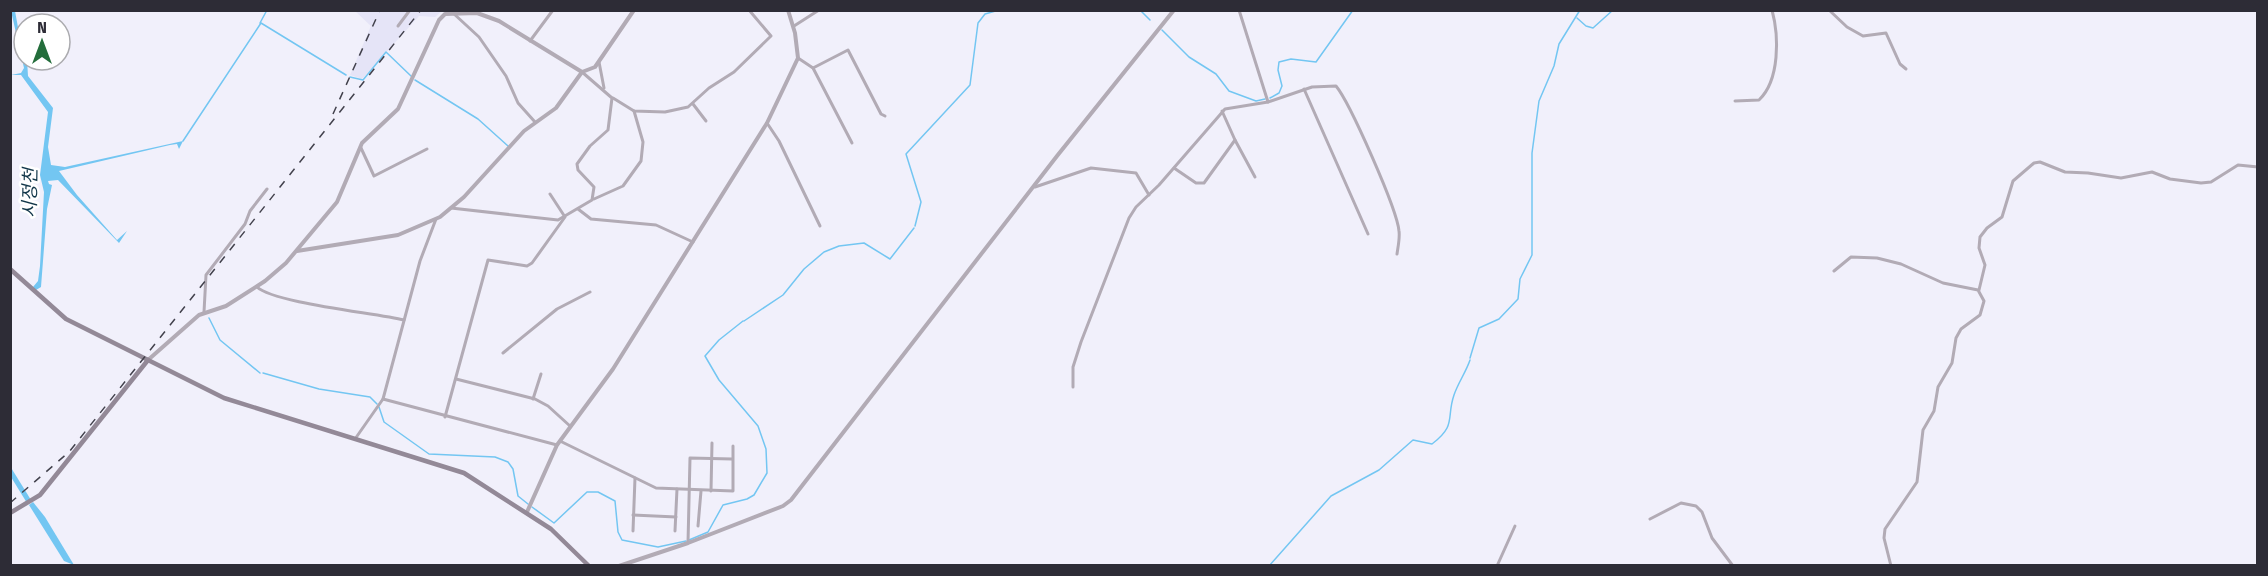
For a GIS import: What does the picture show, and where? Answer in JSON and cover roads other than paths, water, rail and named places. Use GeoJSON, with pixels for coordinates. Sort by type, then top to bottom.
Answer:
{"type":"FeatureCollection","features":[{"type":"Feature","properties":{"kind":"main road"},"geometry":{"type":"LineString","coordinates":[[10,269],[72,323],[239,405],[457,470],[527,512],[560,535],[589,566]]}},
{"type":"Feature","properties":{"kind":"main road"},"geometry":{"type":"LineString","coordinates":[[10,513],[23,508],[40,495],[148,360]]}},
{"type":"Feature","properties":{"kind":"street"},"geometry":{"type":"LineString","coordinates":[[398,26],[410,10]]}},
{"type":"Feature","properties":{"kind":"street"},"geometry":{"type":"LineString","coordinates":[[530,40],[553,10]]}},
{"type":"Feature","properties":{"kind":"street"},"geometry":{"type":"LineString","coordinates":[[297,251],[314,250],[356,239],[394,236],[436,219],[451,208],[535,122],[556,108],[582,72],[592,70],[634,10]]}},
{"type":"Feature","properties":{"kind":"street"},"geometry":{"type":"LineString","coordinates":[[148,360],[204,312],[226,306],[257,287],[278,271],[297,251],[337,202],[346,186],[360,146],[397,111],[439,20],[451,12],[483,15],[508,26],[582,72],[612,98],[634,111],[665,112],[693,104],[710,88],[734,72],[771,36],[749,10]]}},
{"type":"Feature","properties":{"kind":"street"},"geometry":{"type":"LineString","coordinates":[[527,512],[559,443],[613,369],[767,123],[798,58],[794,26],[788,10]]}},
{"type":"Feature","properties":{"kind":"street"},"geometry":{"type":"LineString","coordinates":[[794,26],[819,10]]}},
{"type":"Feature","properties":{"kind":"street"},"geometry":{"type":"LineString","coordinates":[[619,566],[688,543],[783,506],[791,500],[1174,10]]}},
{"type":"Feature","properties":{"kind":"street"},"geometry":{"type":"LineString","coordinates":[[1239,10],[1268,102]]}},
{"type":"Feature","properties":{"kind":"street"},"geometry":{"type":"LineString","coordinates":[[1735,101],[1757,101],[1766,90],[1778,48],[1772,10]]}},
{"type":"Feature","properties":{"kind":"street"},"geometry":{"type":"LineString","coordinates":[[1829,10],[1847,27],[1863,36],[1886,33],[1892,41],[1900,64],[1906,69]]}},
{"type":"Feature","properties":{"kind":"street"},"geometry":{"type":"LineString","coordinates":[[451,12],[479,37],[506,76],[518,103],[535,122]]}},
{"type":"Feature","properties":{"kind":"street"},"geometry":{"type":"LineString","coordinates":[[813,68],[848,50],[881,114],[885,116]]}},
{"type":"Feature","properties":{"kind":"street"},"geometry":{"type":"LineString","coordinates":[[599,58],[604,89]]}},
{"type":"Feature","properties":{"kind":"street"},"geometry":{"type":"LineString","coordinates":[[798,58],[813,68],[852,143]]}},
{"type":"Feature","properties":{"kind":"street"},"geometry":{"type":"LineString","coordinates":[[1073,387],[1075,360],[1132,212],[1174,168],[1222,111],[1268,102],[1304,89],[1333,86],[1340,91],[1400,231],[1397,254]]}},
{"type":"Feature","properties":{"kind":"street"},"geometry":{"type":"LineString","coordinates":[[1304,89],[1368,234]]}},
{"type":"Feature","properties":{"kind":"street"},"geometry":{"type":"LineString","coordinates":[[592,200],[594,188],[578,170],[577,164],[590,146],[608,130],[612,98]]}},
{"type":"Feature","properties":{"kind":"street"},"geometry":{"type":"LineString","coordinates":[[693,104],[706,121]]}},
{"type":"Feature","properties":{"kind":"street"},"geometry":{"type":"LineString","coordinates":[[451,208],[554,220],[565,217],[592,200],[623,186],[641,161],[643,142],[634,111]]}},
{"type":"Feature","properties":{"kind":"street"},"geometry":{"type":"LineString","coordinates":[[1222,111],[1255,177]]}},
{"type":"Feature","properties":{"kind":"street"},"geometry":{"type":"LineString","coordinates":[[767,123],[820,226]]}},
{"type":"Feature","properties":{"kind":"street"},"geometry":{"type":"LineString","coordinates":[[1174,168],[1196,183],[1204,183],[1236,140]]}},
{"type":"Feature","properties":{"kind":"street"},"geometry":{"type":"LineString","coordinates":[[360,146],[374,176],[427,149]]}},
{"type":"Feature","properties":{"kind":"street"},"geometry":{"type":"LineString","coordinates":[[1891,566],[1884,538],[1885,529],[1911,493],[1919,477],[1923,430],[1934,411],[1938,387],[1952,363],[1959,331],[1982,311],[1984,301],[1979,291],[1984,265],[1979,248],[1980,237],[1987,228],[2002,217],[2013,181],[2034,163],[2040,162],[2065,172],[2088,172],[2121,178],[2152,172],[2170,178],[2201,183],[2211,182],[2238,165],[2258,167]]}},
{"type":"Feature","properties":{"kind":"street"},"geometry":{"type":"LineString","coordinates":[[1035,187],[1096,167],[1136,173],[1149,196]]}},
{"type":"Feature","properties":{"kind":"street"},"geometry":{"type":"LineString","coordinates":[[204,312],[206,275],[245,224],[250,211],[267,189]]}},
{"type":"Feature","properties":{"kind":"street"},"geometry":{"type":"LineString","coordinates":[[550,194],[565,217]]}},
{"type":"Feature","properties":{"kind":"street"},"geometry":{"type":"LineString","coordinates":[[578,209],[591,219],[656,225],[693,242]]}},
{"type":"Feature","properties":{"kind":"street"},"geometry":{"type":"LineString","coordinates":[[445,417],[488,260],[529,266],[565,217]]}},
{"type":"Feature","properties":{"kind":"street"},"geometry":{"type":"LineString","coordinates":[[355,439],[383,399],[424,246],[435,228],[436,219]]}},
{"type":"Feature","properties":{"kind":"street"},"geometry":{"type":"LineString","coordinates":[[1834,271],[1844,266],[1851,257],[1877,258],[1910,267],[1943,283],[1979,291]]}},
{"type":"Feature","properties":{"kind":"street"},"geometry":{"type":"LineString","coordinates":[[257,287],[268,293],[315,305],[404,320]]}},
{"type":"Feature","properties":{"kind":"street"},"geometry":{"type":"LineString","coordinates":[[502,353],[557,309],[590,292]]}},
{"type":"Feature","properties":{"kind":"street"},"geometry":{"type":"LineString","coordinates":[[533,399],[542,374]]}},
{"type":"Feature","properties":{"kind":"street"},"geometry":{"type":"LineString","coordinates":[[456,379],[533,399],[548,406],[570,426]]}},
{"type":"Feature","properties":{"kind":"street"},"geometry":{"type":"LineString","coordinates":[[383,399],[445,417],[559,443],[656,488],[733,491],[733,446]]}},
{"type":"Feature","properties":{"kind":"street"},"geometry":{"type":"LineString","coordinates":[[711,491],[712,443]]}},
{"type":"Feature","properties":{"kind":"street"},"geometry":{"type":"LineString","coordinates":[[688,543],[690,458],[733,459]]}},
{"type":"Feature","properties":{"kind":"street"},"geometry":{"type":"LineString","coordinates":[[633,531],[635,478]]}},
{"type":"Feature","properties":{"kind":"street"},"geometry":{"type":"LineString","coordinates":[[675,531],[677,489]]}},
{"type":"Feature","properties":{"kind":"street"},"geometry":{"type":"LineString","coordinates":[[698,526],[700,491]]}},
{"type":"Feature","properties":{"kind":"street"},"geometry":{"type":"LineString","coordinates":[[1650,519],[1681,503],[1696,506],[1704,517],[1712,538],[1732,566]]}},
{"type":"Feature","properties":{"kind":"street"},"geometry":{"type":"LineString","coordinates":[[633,515],[676,517]]}},
{"type":"Feature","properties":{"kind":"street"},"geometry":{"type":"LineString","coordinates":[[1497,566],[1515,526]]}},
{"type":"Feature","properties":{"kind":"water"},"geometry":{"type":"Polygon","coordinates":[[[28,72],[28,76],[53,108],[48,147],[51,165],[65,167],[183,141],[179,149],[177,144],[170,145],[59,171],[117,240],[127,231],[119,243],[58,180],[48,181],[52,185],[47,209],[41,287],[36,290],[33,287],[38,281],[40,266],[44,192],[40,175],[48,112],[21,75],[11,75],[28,72]]]}},
{"type":"Feature","properties":{"kind":"water"},"geometry":{"type":"Polygon","coordinates":[[[10,466],[31,500],[27,503],[11,477],[10,466]]]}},
{"type":"Feature","properties":{"kind":"water"},"geometry":{"type":"Polygon","coordinates":[[[33,502],[45,517],[74,565],[64,561],[29,505],[33,502]]]}},
{"type":"Feature","properties":{"kind":"waterway"},"geometry":{"type":"LineString","coordinates":[[260,23],[267,10]]}},
{"type":"Feature","properties":{"kind":"waterway"},"geometry":{"type":"LineString","coordinates":[[915,226],[921,202],[906,154],[970,85],[978,23],[985,14],[999,10]]}},
{"type":"Feature","properties":{"kind":"waterway"},"geometry":{"type":"LineString","coordinates":[[1140,10],[1150,20]]}},
{"type":"Feature","properties":{"kind":"waterway"},"geometry":{"type":"LineString","coordinates":[[1270,98],[1279,93],[1282,86],[1278,70],[1279,62],[1291,59],[1316,62],[1353,10]]}},
{"type":"Feature","properties":{"kind":"waterway"},"geometry":{"type":"LineString","coordinates":[[1470,358],[1479,328],[1499,319],[1518,299],[1520,279],[1532,255],[1532,153],[1539,101],[1554,66],[1559,44],[1580,10]]}},
{"type":"Feature","properties":{"kind":"waterway"},"geometry":{"type":"LineString","coordinates":[[1577,18],[1586,26],[1593,28],[1613,10]]}},
{"type":"Feature","properties":{"kind":"waterway"},"geometry":{"type":"LineString","coordinates":[[183,141],[261,23],[346,75]]}},
{"type":"Feature","properties":{"kind":"waterway"},"geometry":{"type":"LineString","coordinates":[[1162,30],[1189,57],[1216,74],[1229,91],[1256,101],[1265,99]]}},
{"type":"Feature","properties":{"kind":"waterway"},"geometry":{"type":"LineString","coordinates":[[350,77],[363,80],[386,52],[411,76]]}},
{"type":"Feature","properties":{"kind":"waterway"},"geometry":{"type":"LineString","coordinates":[[415,80],[478,119],[508,146]]}},
{"type":"Feature","properties":{"kind":"waterway"},"geometry":{"type":"LineString","coordinates":[[744,321],[783,295],[804,269],[824,252],[839,246],[864,243],[890,259],[914,228]]}},
{"type":"Feature","properties":{"kind":"waterway"},"geometry":{"type":"LineString","coordinates":[[209,318],[220,340],[260,373]]}},
{"type":"Feature","properties":{"kind":"waterway"},"geometry":{"type":"LineString","coordinates":[[689,540],[708,532],[723,505],[754,495],[767,473],[766,449],[758,426],[719,380],[705,356],[719,340],[743,321]]}},
{"type":"Feature","properties":{"kind":"waterway"},"geometry":{"type":"LineString","coordinates":[[1269,566],[1331,496],[1379,470],[1413,440],[1432,444],[1445,432],[1454,395],[1470,360]]}},
{"type":"Feature","properties":{"kind":"waterway"},"geometry":{"type":"LineString","coordinates":[[263,373],[319,389],[370,397],[377,404]]}},
{"type":"Feature","properties":{"kind":"waterway"},"geometry":{"type":"LineString","coordinates":[[379,407],[384,422],[429,454],[495,457],[508,462],[513,469],[518,496],[528,504]]}},
{"type":"Feature","properties":{"kind":"waterway"},"geometry":{"type":"LineString","coordinates":[[532,507],[554,523],[587,492],[598,492],[615,501],[618,532],[622,540],[658,547],[686,541]]}},
{"type":"Feature","properties":{"kind":"railway"},"geometry":{"type":"LineString","coordinates":[[333,114],[380,10]]}},
{"type":"Feature","properties":{"kind":"railway"},"geometry":{"type":"LineString","coordinates":[[10,503],[69,452],[421,10]]}},
{"type":"Feature","properties":{"kind":"water label","name":"시정천"},"geometry":{"type":"Point","coordinates":[30,193]}}]}
